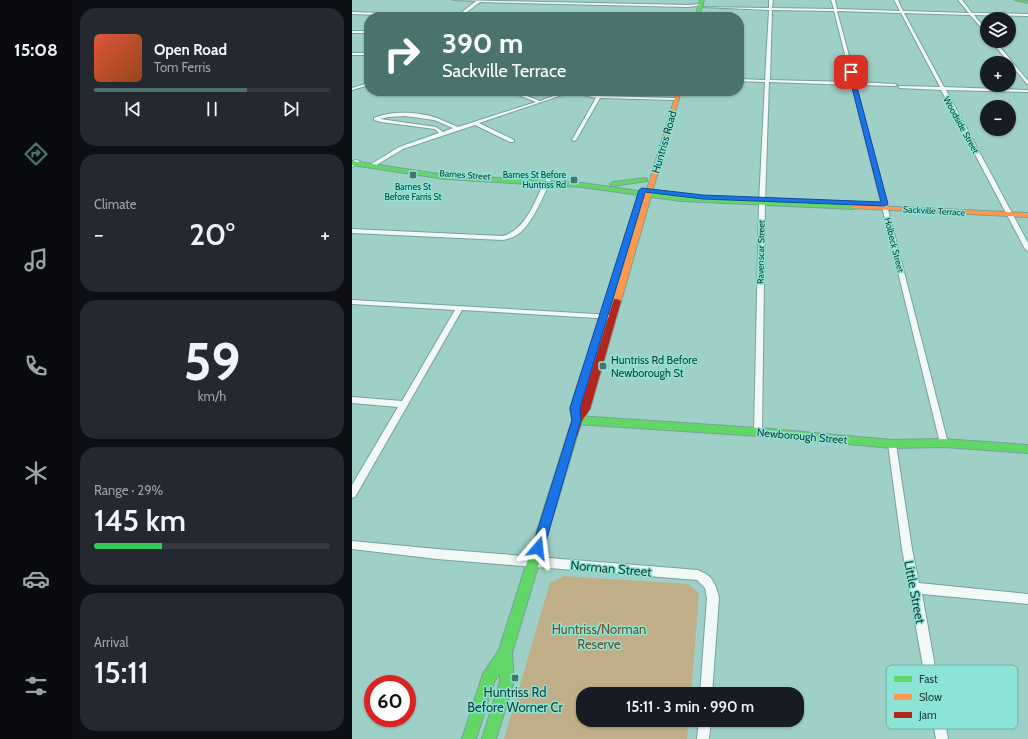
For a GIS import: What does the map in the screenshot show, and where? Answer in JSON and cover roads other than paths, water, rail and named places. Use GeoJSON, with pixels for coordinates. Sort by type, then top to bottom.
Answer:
{"type":"FeatureCollection","features":[{"type":"Feature","properties":{"kind":"main road"},"geometry":{"type":"LineString","coordinates":[[1017,0],[1028,2]]}},
{"type":"Feature","properties":{"kind":"main road","name":"Huntriss Road"},"geometry":{"type":"LineString","coordinates":[[646,192],[645,180],[676,96]]}},
{"type":"Feature","properties":{"kind":"main road","name":"Huntriss Road"},"geometry":{"type":"LineString","coordinates":[[469,739],[488,679],[505,653],[534,562],[576,420],[575,408],[608,317],[676,96]]}},
{"type":"Feature","properties":{"kind":"main road","name":"Barnes Street"},"geometry":{"type":"LineString","coordinates":[[353,162],[447,175],[608,184],[646,192]]}},
{"type":"Feature","properties":{"kind":"main road"},"geometry":{"type":"LineString","coordinates":[[608,184],[645,180]]}},
{"type":"Feature","properties":{"kind":"main road","name":"Barnes Street"},"geometry":{"type":"LineString","coordinates":[[547,181],[646,192]]}},
{"type":"Feature","properties":{"kind":"main road","name":"Sackville Terrace"},"geometry":{"type":"LineString","coordinates":[[646,192],[762,201],[885,206],[1028,215]]}},
{"type":"Feature","properties":{"kind":"main road","name":"Sackville Terrace"},"geometry":{"type":"LineString","coordinates":[[1010,213],[1028,212]]}},
{"type":"Feature","properties":{"kind":"main road","name":"Newborough Street"},"geometry":{"type":"LineString","coordinates":[[576,420],[758,432],[892,444],[944,443],[1028,449]]}},
{"type":"Feature","properties":{"kind":"main road","name":"Huntriss Road"},"geometry":{"type":"LineString","coordinates":[[489,739],[507,681],[505,653]]}},
{"type":"Feature","properties":{"kind":"street"},"geometry":{"type":"LineString","coordinates":[[455,0],[1028,14]]}},
{"type":"Feature","properties":{"kind":"street"},"geometry":{"type":"LineString","coordinates":[[634,4],[637,0]]}},
{"type":"Feature","properties":{"kind":"street","name":"Ravenscar Street"},"geometry":{"type":"LineString","coordinates":[[758,432],[762,201],[766,81],[771,0]]}},
{"type":"Feature","properties":{"kind":"street","name":"Holbeck Street"},"geometry":{"type":"LineString","coordinates":[[834,0],[944,443]]}},
{"type":"Feature","properties":{"kind":"street","name":"Woodside Street"},"geometry":{"type":"LineString","coordinates":[[896,0],[1028,248]]}},
{"type":"Feature","properties":{"kind":"street"},"geometry":{"type":"LineString","coordinates":[[960,0],[980,25]]}},
{"type":"Feature","properties":{"kind":"street"},"geometry":{"type":"LineString","coordinates":[[465,12],[479,1]]}},
{"type":"Feature","properties":{"kind":"street"},"geometry":{"type":"LineString","coordinates":[[352,13],[364,13]]}},
{"type":"Feature","properties":{"kind":"street"},"geometry":{"type":"LineString","coordinates":[[352,32],[364,32]]}},
{"type":"Feature","properties":{"kind":"street"},"geometry":{"type":"LineString","coordinates":[[999,48],[1028,84]]}},
{"type":"Feature","properties":{"kind":"street"},"geometry":{"type":"LineString","coordinates":[[352,54],[364,54]]}},
{"type":"Feature","properties":{"kind":"street"},"geometry":{"type":"LineString","coordinates":[[744,80],[854,85],[895,85]]}},
{"type":"Feature","properties":{"kind":"street"},"geometry":{"type":"LineString","coordinates":[[352,84],[364,84]]}},
{"type":"Feature","properties":{"kind":"street"},"geometry":{"type":"LineString","coordinates":[[352,89],[364,85]]}},
{"type":"Feature","properties":{"kind":"street"},"geometry":{"type":"LineString","coordinates":[[900,87],[941,87],[1028,91]]}},
{"type":"Feature","properties":{"kind":"street"},"geometry":{"type":"LineString","coordinates":[[524,96],[540,102]]}},
{"type":"Feature","properties":{"kind":"street"},"geometry":{"type":"LineString","coordinates":[[373,165],[401,148],[556,96]]}},
{"type":"Feature","properties":{"kind":"street"},"geometry":{"type":"LineString","coordinates":[[594,96],[638,96]]}},
{"type":"Feature","properties":{"kind":"street"},"geometry":{"type":"LineString","coordinates":[[574,140],[599,97]]}},
{"type":"Feature","properties":{"kind":"street"},"geometry":{"type":"LineString","coordinates":[[443,134],[436,128],[381,121],[376,119],[380,116],[387,115],[419,116],[436,120],[459,129]]}},
{"type":"Feature","properties":{"kind":"street"},"geometry":{"type":"LineString","coordinates":[[475,123],[512,141]]}},
{"type":"Feature","properties":{"kind":"street"},"geometry":{"type":"LineString","coordinates":[[352,231],[503,238],[514,235],[520,230],[538,201],[547,181]]}},
{"type":"Feature","properties":{"kind":"street"},"geometry":{"type":"LineString","coordinates":[[352,302],[608,317]]}},
{"type":"Feature","properties":{"kind":"street"},"geometry":{"type":"LineString","coordinates":[[352,494],[459,309]]}},
{"type":"Feature","properties":{"kind":"street"},"geometry":{"type":"LineString","coordinates":[[352,400],[404,404]]}},
{"type":"Feature","properties":{"kind":"street","name":"Little Street"},"geometry":{"type":"LineString","coordinates":[[892,444],[907,549],[916,588],[929,665]]}},
{"type":"Feature","properties":{"kind":"street","name":"Norman Street"},"geometry":{"type":"LineString","coordinates":[[352,545],[437,554],[698,575],[704,578],[711,588],[713,598],[707,687]]}},
{"type":"Feature","properties":{"kind":"street"},"geometry":{"type":"LineString","coordinates":[[916,588],[1028,599]]}},
{"type":"Feature","properties":{"kind":"street"},"geometry":{"type":"LineString","coordinates":[[703,739],[704,727]]}},
{"type":"Feature","properties":{"kind":"street","name":"Little Street"},"geometry":{"type":"LineString","coordinates":[[940,729],[942,739]]}},
{"type":"Feature","properties":{"kind":"place","name":"Barnes St Before Farris St"},"geometry":{"type":"Point","coordinates":[413,175]}},
{"type":"Feature","properties":{"kind":"place","name":"Barnes St Before Huntriss Rd"},"geometry":{"type":"Point","coordinates":[574,180]}},
{"type":"Feature","properties":{"kind":"place","name":"Huntriss Rd Before Newborough St"},"geometry":{"type":"Point","coordinates":[603,366]}},
{"type":"Feature","properties":{"kind":"place","name":"Huntriss Rd Before Worner Cr"},"geometry":{"type":"Point","coordinates":[515,678]}},
{"type":"Feature","properties":{"kind":"park label","name":"Huntriss/Norman Reserve"},"geometry":{"type":"Point","coordinates":[599,636]}}]}
